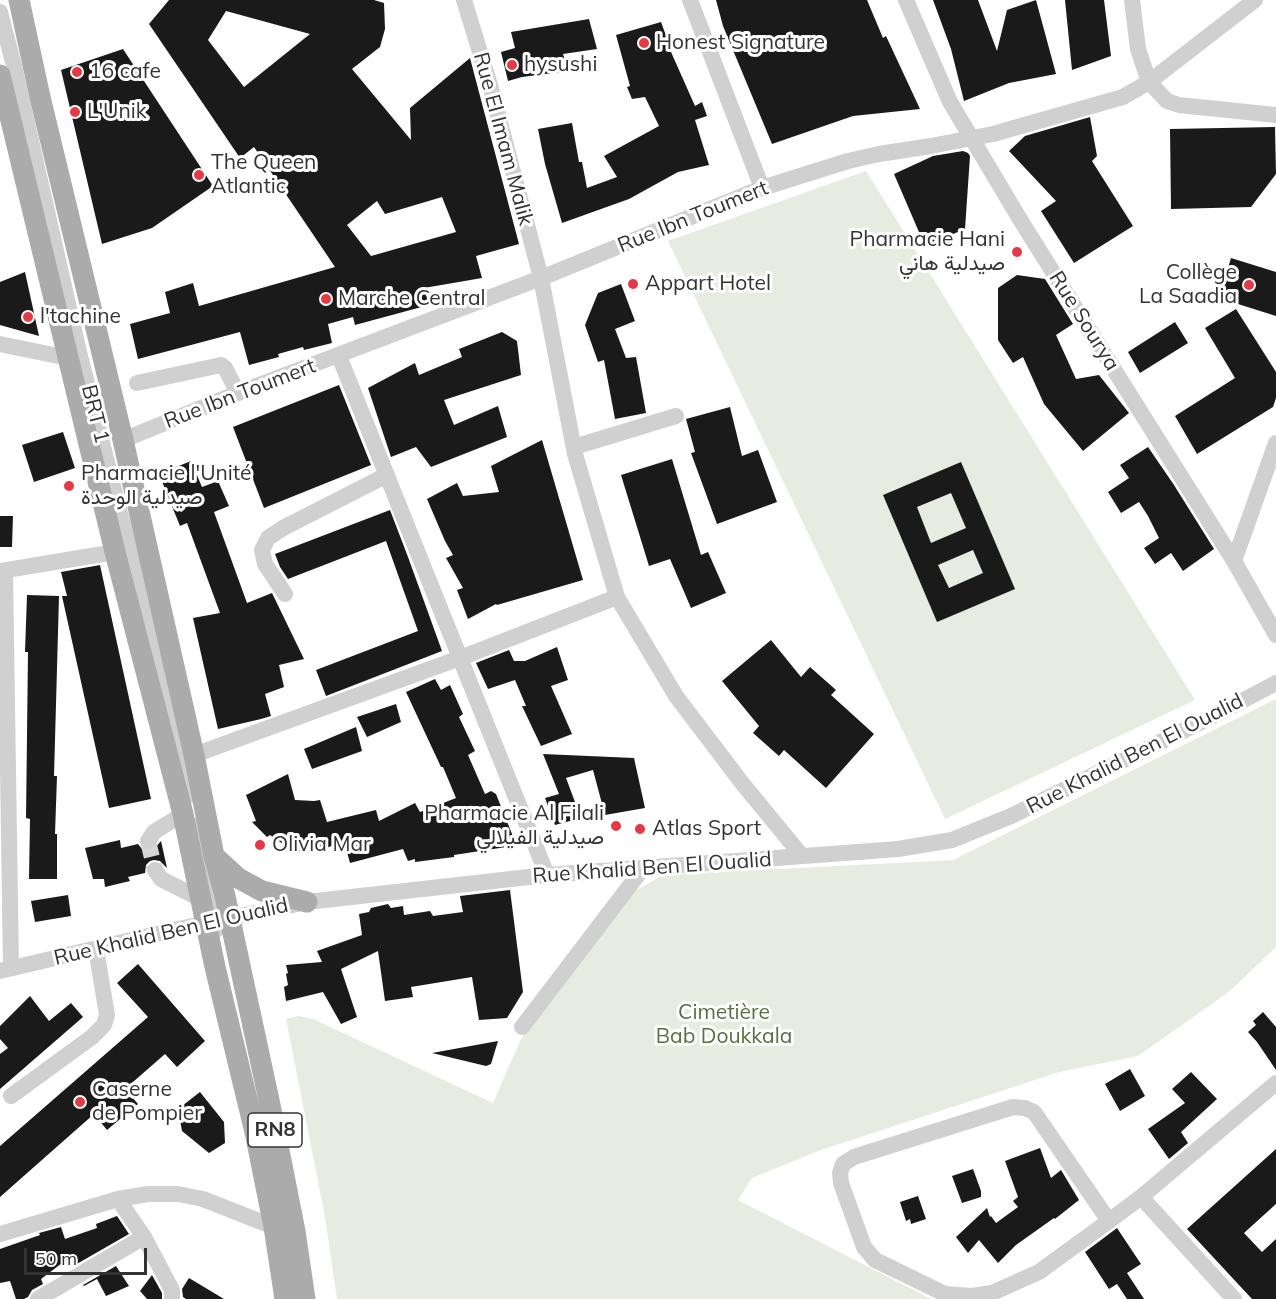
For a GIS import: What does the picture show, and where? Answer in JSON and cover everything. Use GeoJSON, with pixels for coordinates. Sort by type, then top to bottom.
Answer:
{"type":"FeatureCollection","features":[{"type":"Feature","properties":{"kind":"main road","name":"RN8"},"geometry":{"type":"LineString","coordinates":[[19,0],[40,97],[123,440],[194,755],[214,856],[217,921],[215,967],[255,1132],[274,1227],[285,1299]]}},
{"type":"Feature","properties":{"kind":"main road","name":"RN8"},"geometry":{"type":"LineString","coordinates":[[0,75],[115,552],[183,814],[199,898],[217,921],[238,963],[270,1105],[295,1231],[305,1299]]}},
{"type":"Feature","properties":{"kind":"main road"},"geometry":{"type":"LineString","coordinates":[[214,856],[238,878],[262,891],[307,902]]}},
{"type":"Feature","properties":{"kind":"street","name":"Rue El Imam Malik"},"geometry":{"type":"LineString","coordinates":[[464,0],[490,85],[541,278],[574,447],[617,597],[676,696],[742,783],[802,856]]}},
{"type":"Feature","properties":{"kind":"street"},"geometry":{"type":"LineString","coordinates":[[690,0],[762,188]]}},
{"type":"Feature","properties":{"kind":"street","name":"Rue Sourya"},"geometry":{"type":"LineString","coordinates":[[906,0],[950,102],[971,139],[1234,561],[1276,635]]}},
{"type":"Feature","properties":{"kind":"street"},"geometry":{"type":"LineString","coordinates":[[1132,0],[1138,49],[1149,82],[1167,101],[1179,105],[1276,115]]}},
{"type":"Feature","properties":{"kind":"street","name":"Rue Ibn Toumert"},"geometry":{"type":"LineString","coordinates":[[123,440],[238,393],[541,278],[762,188],[848,161],[993,134],[1123,97],[1149,82],[1255,0]]}},
{"type":"Feature","properties":{"kind":"street","name":"BRT 1"},"geometry":{"type":"LineString","coordinates":[[0,12],[79,352],[144,608],[217,921]]}},
{"type":"Feature","properties":{"kind":"street"},"geometry":{"type":"LineString","coordinates":[[0,344],[68,358]]}},
{"type":"Feature","properties":{"kind":"street"},"geometry":{"type":"LineString","coordinates":[[339,356],[547,875]]}},
{"type":"Feature","properties":{"kind":"street"},"geometry":{"type":"LineString","coordinates":[[137,382],[221,365],[225,368],[238,393]]}},
{"type":"Feature","properties":{"kind":"street"},"geometry":{"type":"LineString","coordinates":[[574,447],[676,416]]}},
{"type":"Feature","properties":{"kind":"street"},"geometry":{"type":"LineString","coordinates":[[1234,561],[1276,442]]}},
{"type":"Feature","properties":{"kind":"street"},"geometry":{"type":"LineString","coordinates":[[285,594],[265,564],[262,550],[268,538],[283,528],[387,475]]}},
{"type":"Feature","properties":{"kind":"street"},"geometry":{"type":"LineString","coordinates":[[6,969],[3,571],[115,552]]}},
{"type":"Feature","properties":{"kind":"street"},"geometry":{"type":"LineString","coordinates":[[194,755],[460,658],[617,597]]}},
{"type":"Feature","properties":{"kind":"street","name":"Rue Khalid Ben El Oualid"},"geometry":{"type":"LineString","coordinates":[[6,969],[307,902],[547,875],[898,849],[952,840],[1011,816],[1276,683]]}},
{"type":"Feature","properties":{"kind":"street"},"geometry":{"type":"LineString","coordinates":[[148,842],[154,832],[183,814]]}},
{"type":"Feature","properties":{"kind":"street"},"geometry":{"type":"LineString","coordinates":[[522,1027],[644,867]]}},
{"type":"Feature","properties":{"kind":"street"},"geometry":{"type":"LineString","coordinates":[[155,870],[161,879],[199,898]]}},
{"type":"Feature","properties":{"kind":"street"},"geometry":{"type":"LineString","coordinates":[[11,1096],[92,1037],[104,1025],[107,1015],[96,949]]}},
{"type":"Feature","properties":{"kind":"street"},"geometry":{"type":"LineString","coordinates":[[1109,1221],[1034,1112],[1025,1108],[1013,1107],[854,1157],[843,1164],[840,1173],[841,1183],[864,1247],[874,1260],[945,1294],[971,1296],[992,1293],[1039,1272],[1109,1221],[1276,1083]]}},
{"type":"Feature","properties":{"kind":"street"},"geometry":{"type":"LineString","coordinates":[[0,1234],[118,1199],[148,1194],[189,1196],[274,1227]]}},
{"type":"Feature","properties":{"kind":"street"},"geometry":{"type":"LineString","coordinates":[[1140,1197],[1234,1299]]}},
{"type":"Feature","properties":{"kind":"street"},"geometry":{"type":"LineString","coordinates":[[118,1199],[144,1237],[172,1290],[172,1299]]}},
{"type":"Feature","properties":{"kind":"street"},"geometry":{"type":"LineString","coordinates":[[38,1299],[144,1237]]}},
{"type":"Feature","properties":{"kind":"green space"},"geometry":{"type":"Polygon","coordinates":[[[866,171],[1195,700],[945,819],[668,241],[866,171]]]}},
{"type":"Feature","properties":{"kind":"green space","name":"Cimetière Bab Doukkala"},"geometry":{"type":"Polygon","coordinates":[[[1276,699],[1276,947],[1230,991],[1138,1056],[1059,1072],[818,1151],[752,1178],[738,1200],[931,1299],[337,1299],[325,1217],[286,1019],[298,1016],[313,1019],[493,1103],[521,1039],[635,891],[663,875],[953,860],[1276,699]]]}},
{"type":"Feature","properties":{"kind":"building"},"geometry":{"type":"Polygon","coordinates":[[[169,0],[374,0],[384,3],[385,29],[380,47],[352,69],[411,140],[410,108],[470,58],[519,244],[476,256],[482,278],[424,288],[429,305],[355,325],[353,317],[328,324],[332,343],[304,350],[303,347],[278,354],[279,357],[249,365],[240,332],[138,359],[130,324],[170,313],[165,292],[193,283],[199,306],[335,267],[254,147],[240,158],[149,24],[169,0]],[[226,11],[208,40],[244,87],[310,34],[226,11]],[[442,197],[385,214],[377,201],[347,225],[371,256],[456,232],[442,197]]]}},
{"type":"Feature","properties":{"kind":"building"},"geometry":{"type":"Polygon","coordinates":[[[716,0],[867,0],[883,38],[886,36],[920,109],[853,116],[772,144],[723,26],[716,0]]]}},
{"type":"Feature","properties":{"kind":"building"},"geometry":{"type":"Polygon","coordinates":[[[933,0],[978,0],[997,51],[1007,10],[1036,0],[1056,74],[1009,83],[964,101],[951,49],[933,0]]]}},
{"type":"Feature","properties":{"kind":"building"},"geometry":{"type":"Polygon","coordinates":[[[1065,0],[1104,0],[1111,56],[1072,70],[1065,0]]]}},
{"type":"Feature","properties":{"kind":"building"},"geometry":{"type":"Polygon","coordinates":[[[589,19],[597,49],[563,54],[568,71],[508,81],[501,52],[515,48],[511,32],[589,19]]]}},
{"type":"Feature","properties":{"kind":"building"},"geometry":{"type":"Polygon","coordinates":[[[661,22],[671,52],[695,106],[702,102],[707,116],[695,120],[709,165],[678,172],[629,199],[562,223],[545,164],[538,129],[572,123],[579,162],[582,162],[587,188],[617,177],[604,156],[659,126],[645,97],[632,99],[627,87],[630,86],[616,35],[661,22]]]}},
{"type":"Feature","properties":{"kind":"building"},"geometry":{"type":"Polygon","coordinates":[[[123,49],[213,186],[152,228],[102,244],[61,70],[123,49]]]}},
{"type":"Feature","properties":{"kind":"building"},"geometry":{"type":"Polygon","coordinates":[[[1090,117],[1097,156],[1092,161],[1133,226],[1074,263],[1041,211],[1056,201],[1009,151],[1025,136],[1090,117]]]}},
{"type":"Feature","properties":{"kind":"building"},"geometry":{"type":"Polygon","coordinates":[[[1275,127],[1276,174],[1251,207],[1171,209],[1170,129],[1275,127]]]}},
{"type":"Feature","properties":{"kind":"building"},"geometry":{"type":"Polygon","coordinates":[[[963,151],[970,156],[965,229],[925,246],[894,174],[933,156],[963,151]]]}},
{"type":"Feature","properties":{"kind":"building","name":"Collège La Saadia"},"geometry":{"type":"Polygon","coordinates":[[[1231,258],[1276,272],[1276,316],[1219,298],[1231,258]]]}},
{"type":"Feature","properties":{"kind":"building"},"geometry":{"type":"Polygon","coordinates":[[[25,272],[39,336],[0,325],[0,282],[25,272]]]}},
{"type":"Feature","properties":{"kind":"building"},"geometry":{"type":"Polygon","coordinates":[[[1017,275],[1045,279],[1073,324],[1056,335],[1076,379],[1099,375],[1129,413],[1083,451],[1044,404],[1023,357],[1013,363],[998,340],[998,288],[1017,275]]]}},
{"type":"Feature","properties":{"kind":"building"},"geometry":{"type":"Polygon","coordinates":[[[621,284],[635,321],[615,329],[626,358],[636,357],[646,413],[615,419],[604,360],[598,362],[585,325],[598,293],[621,284]]]}},
{"type":"Feature","properties":{"kind":"building"},"geometry":{"type":"Polygon","coordinates":[[[1236,309],[1276,372],[1276,398],[1273,407],[1197,454],[1175,416],[1235,378],[1205,328],[1236,309]]]}},
{"type":"Feature","properties":{"kind":"building"},"geometry":{"type":"Polygon","coordinates":[[[1175,322],[1188,343],[1140,373],[1128,352],[1175,322]]]}},
{"type":"Feature","properties":{"kind":"building"},"geometry":{"type":"Polygon","coordinates":[[[502,332],[517,341],[521,375],[444,400],[454,425],[498,406],[507,437],[431,467],[416,447],[391,457],[368,388],[415,363],[419,375],[462,357],[459,349],[502,332]]]}},
{"type":"Feature","properties":{"kind":"building"},"geometry":{"type":"Polygon","coordinates":[[[339,385],[371,465],[264,508],[233,427],[339,385]]]}},
{"type":"Feature","properties":{"kind":"building"},"geometry":{"type":"Polygon","coordinates":[[[730,407],[742,456],[758,450],[777,502],[717,524],[691,453],[695,452],[686,419],[730,407]]]}},
{"type":"Feature","properties":{"kind":"building"},"geometry":{"type":"Polygon","coordinates":[[[63,432],[75,468],[34,482],[22,445],[63,432]]]}},
{"type":"Feature","properties":{"kind":"building"},"geometry":{"type":"Polygon","coordinates":[[[542,440],[583,580],[496,604],[468,619],[457,590],[463,588],[446,558],[453,555],[427,499],[457,483],[463,496],[499,492],[491,466],[542,440]]]}},
{"type":"Feature","properties":{"kind":"building"},"geometry":{"type":"Polygon","coordinates":[[[1148,447],[1214,549],[1183,571],[1171,553],[1155,564],[1144,548],[1159,538],[1139,502],[1121,513],[1108,492],[1129,478],[1120,465],[1148,447]]]}},
{"type":"Feature","properties":{"kind":"building"},"geometry":{"type":"Polygon","coordinates":[[[672,459],[701,555],[708,552],[726,593],[691,608],[670,559],[649,566],[621,475],[672,459]]]}},
{"type":"Feature","properties":{"kind":"building"},"geometry":{"type":"Polygon","coordinates":[[[191,461],[202,487],[218,481],[229,506],[214,512],[247,603],[272,593],[304,659],[279,665],[284,687],[265,694],[271,716],[218,729],[193,618],[220,613],[187,523],[180,526],[159,474],[191,461]]]}},
{"type":"Feature","properties":{"kind":"building"},"geometry":{"type":"Polygon","coordinates":[[[961,462],[1015,589],[937,622],[883,495],[961,462]],[[951,493],[917,507],[931,543],[966,528],[951,493]],[[973,550],[938,565],[949,588],[983,573],[973,550]]]}},
{"type":"Feature","properties":{"kind":"building"},"geometry":{"type":"Polygon","coordinates":[[[390,510],[442,651],[326,696],[316,670],[418,631],[386,541],[288,579],[275,554],[390,510]]]}},
{"type":"Feature","properties":{"kind":"building"},"geometry":{"type":"Polygon","coordinates":[[[0,516],[13,516],[12,547],[0,547],[0,516]]]}},
{"type":"Feature","properties":{"kind":"building"},"geometry":{"type":"Polygon","coordinates":[[[100,565],[151,799],[109,808],[62,596],[67,596],[61,572],[100,565]]]}},
{"type":"Feature","properties":{"kind":"building"},"geometry":{"type":"Polygon","coordinates":[[[27,595],[59,596],[54,776],[57,776],[55,834],[57,834],[57,879],[29,879],[30,819],[26,818],[27,595]]]}},
{"type":"Feature","properties":{"kind":"building"},"geometry":{"type":"Polygon","coordinates":[[[771,640],[801,677],[810,667],[836,690],[831,695],[874,734],[826,788],[784,750],[779,756],[753,733],[759,726],[722,681],[771,640]]]}},
{"type":"Feature","properties":{"kind":"building"},"geometry":{"type":"Polygon","coordinates":[[[557,647],[568,680],[551,686],[572,734],[541,746],[522,706],[526,706],[515,680],[488,689],[476,663],[509,650],[514,661],[525,661],[557,647]]]}},
{"type":"Feature","properties":{"kind":"building"},"geometry":{"type":"Polygon","coordinates":[[[435,679],[441,690],[450,685],[463,714],[459,717],[475,751],[468,755],[485,794],[491,791],[496,794],[512,834],[511,845],[454,855],[454,857],[415,862],[415,859],[408,861],[403,849],[350,863],[344,841],[324,849],[305,849],[304,852],[285,851],[286,846],[270,835],[267,837],[252,822],[256,821],[246,795],[288,774],[295,800],[320,800],[327,822],[376,810],[379,821],[415,803],[420,812],[456,798],[406,692],[435,679]]]}},
{"type":"Feature","properties":{"kind":"building"},"geometry":{"type":"Polygon","coordinates":[[[396,704],[401,722],[367,737],[357,717],[396,704]]]}},
{"type":"Feature","properties":{"kind":"building"},"geometry":{"type":"Polygon","coordinates":[[[356,727],[362,751],[312,769],[304,749],[356,727]]]}},
{"type":"Feature","properties":{"kind":"building"},"geometry":{"type":"Polygon","coordinates":[[[543,754],[634,758],[645,808],[605,815],[593,770],[566,778],[581,818],[555,825],[545,798],[559,794],[543,754]]]}},
{"type":"Feature","properties":{"kind":"building"},"geometry":{"type":"Polygon","coordinates":[[[120,840],[121,848],[138,844],[142,849],[148,851],[153,850],[161,841],[167,868],[160,861],[150,861],[146,865],[145,873],[128,877],[130,881],[105,887],[104,879],[93,879],[85,848],[120,840]]]}},
{"type":"Feature","properties":{"kind":"building"},"geometry":{"type":"Polygon","coordinates":[[[510,890],[523,992],[507,1018],[479,1020],[472,977],[411,987],[413,997],[385,1001],[378,951],[341,969],[357,1017],[341,1024],[323,992],[286,1001],[284,987],[288,985],[286,974],[288,973],[286,965],[322,962],[317,951],[362,935],[359,914],[369,912],[371,908],[388,904],[391,908],[403,906],[404,915],[430,911],[433,916],[463,912],[460,896],[510,890]]]}},
{"type":"Feature","properties":{"kind":"building"},"geometry":{"type":"Polygon","coordinates":[[[68,895],[71,916],[35,922],[31,901],[68,895]]]}},
{"type":"Feature","properties":{"kind":"building","name":"Caserne de Pompier"},"geometry":{"type":"Polygon","coordinates":[[[138,964],[205,1041],[177,1067],[165,1054],[125,1089],[138,1104],[107,1130],[94,1114],[0,1197],[0,1146],[148,1017],[117,983],[138,964]]]}},
{"type":"Feature","properties":{"kind":"building"},"geometry":{"type":"Polygon","coordinates":[[[30,996],[49,1021],[71,1003],[83,1017],[0,1089],[0,1054],[8,1048],[0,1039],[0,1026],[30,996]]]}},
{"type":"Feature","properties":{"kind":"building"},"geometry":{"type":"Polygon","coordinates":[[[1263,1012],[1276,1027],[1276,1070],[1248,1032],[1256,1025],[1253,1021],[1263,1012]]]}},
{"type":"Feature","properties":{"kind":"building"},"geometry":{"type":"Polygon","coordinates":[[[498,1041],[491,1064],[486,1066],[432,1053],[498,1041]]]}},
{"type":"Feature","properties":{"kind":"building"},"geometry":{"type":"Polygon","coordinates":[[[1130,1069],[1145,1096],[1120,1111],[1105,1084],[1130,1069]]]}},
{"type":"Feature","properties":{"kind":"building"},"geometry":{"type":"Polygon","coordinates":[[[1191,1072],[1217,1099],[1181,1132],[1188,1143],[1169,1159],[1148,1129],[1185,1103],[1172,1089],[1191,1072]]]}},
{"type":"Feature","properties":{"kind":"building"},"geometry":{"type":"Polygon","coordinates":[[[200,1092],[224,1122],[225,1143],[209,1153],[182,1131],[178,1109],[200,1092]]]}},
{"type":"Feature","properties":{"kind":"building"},"geometry":{"type":"Polygon","coordinates":[[[1040,1148],[1051,1178],[1061,1170],[1079,1200],[1016,1245],[998,1263],[979,1240],[968,1253],[956,1237],[987,1208],[990,1217],[996,1223],[1018,1207],[1013,1201],[1018,1197],[1005,1161],[1040,1148]]]}},
{"type":"Feature","properties":{"kind":"building"},"geometry":{"type":"Polygon","coordinates":[[[1276,1149],[1276,1204],[1244,1233],[1262,1252],[1276,1239],[1276,1299],[1252,1299],[1187,1229],[1276,1149]]]}},
{"type":"Feature","properties":{"kind":"building"},"geometry":{"type":"Polygon","coordinates":[[[973,1169],[981,1197],[962,1203],[952,1176],[973,1169]]]}},
{"type":"Feature","properties":{"kind":"building"},"geometry":{"type":"Polygon","coordinates":[[[918,1196],[926,1219],[911,1224],[910,1219],[906,1221],[900,1202],[918,1196]]]}},
{"type":"Feature","properties":{"kind":"building"},"geometry":{"type":"Polygon","coordinates":[[[117,1216],[129,1234],[75,1265],[74,1254],[41,1279],[43,1284],[32,1290],[28,1297],[16,1299],[10,1281],[0,1283],[0,1249],[40,1235],[39,1233],[61,1227],[65,1239],[97,1228],[96,1224],[117,1216]]]}},
{"type":"Feature","properties":{"kind":"building"},"geometry":{"type":"Polygon","coordinates":[[[1117,1228],[1141,1264],[1127,1273],[1144,1299],[1127,1299],[1117,1284],[1109,1289],[1085,1252],[1117,1228]]]}},
{"type":"Feature","properties":{"kind":"building"},"geometry":{"type":"Polygon","coordinates":[[[116,1266],[129,1286],[106,1296],[97,1279],[83,1285],[116,1266]]]}},
{"type":"Feature","properties":{"kind":"building"},"geometry":{"type":"Polygon","coordinates":[[[152,1275],[162,1293],[162,1299],[147,1299],[140,1291],[152,1275]]]}},
{"type":"Feature","properties":{"kind":"building"},"geometry":{"type":"Polygon","coordinates":[[[189,1278],[224,1299],[186,1299],[183,1297],[182,1289],[189,1278]]]}},
{"type":"Feature","properties":{"kind":"tunnel"},"geometry":{"type":"LineString","coordinates":[[148,841],[155,870]]}},
{"type":"Feature","properties":{"kind":"place","name":"Honest Signature"},"geometry":{"type":"Point","coordinates":[644,43]}},
{"type":"Feature","properties":{"kind":"place","name":"hysushi"},"geometry":{"type":"Point","coordinates":[512,65]}},
{"type":"Feature","properties":{"kind":"place","name":"16 cafe"},"geometry":{"type":"Point","coordinates":[77,72]}},
{"type":"Feature","properties":{"kind":"place","name":"L'Unik"},"geometry":{"type":"Point","coordinates":[75,112]}},
{"type":"Feature","properties":{"kind":"place","name":"The Queen Atlantic"},"geometry":{"type":"Point","coordinates":[199,175]}},
{"type":"Feature","properties":{"kind":"place","name":"Pharmacie Hani صيدلية هاني"},"geometry":{"type":"Point","coordinates":[1017,252]}},
{"type":"Feature","properties":{"kind":"place","name":"Appart Hotel"},"geometry":{"type":"Point","coordinates":[633,284]}},
{"type":"Feature","properties":{"kind":"place","name":"Collège La Saadia"},"geometry":{"type":"Point","coordinates":[1249,285]}},
{"type":"Feature","properties":{"kind":"place","name":"Marche Central"},"geometry":{"type":"Point","coordinates":[326,299]}},
{"type":"Feature","properties":{"kind":"place","name":"l'tachine"},"geometry":{"type":"Point","coordinates":[28,317]}},
{"type":"Feature","properties":{"kind":"place","name":"Pharmacie l'Unité صيدلية الوحدة"},"geometry":{"type":"Point","coordinates":[69,486]}},
{"type":"Feature","properties":{"kind":"place","name":"Pharmacie Al Filali صيدلية الفيلالي"},"geometry":{"type":"Point","coordinates":[616,826]}},
{"type":"Feature","properties":{"kind":"place","name":"Atlas Sport"},"geometry":{"type":"Point","coordinates":[640,829]}},
{"type":"Feature","properties":{"kind":"place","name":"Olivia Mar"},"geometry":{"type":"Point","coordinates":[260,845]}},
{"type":"Feature","properties":{"kind":"place","name":"Caserne de Pompier"},"geometry":{"type":"Point","coordinates":[80,1102]}}]}
